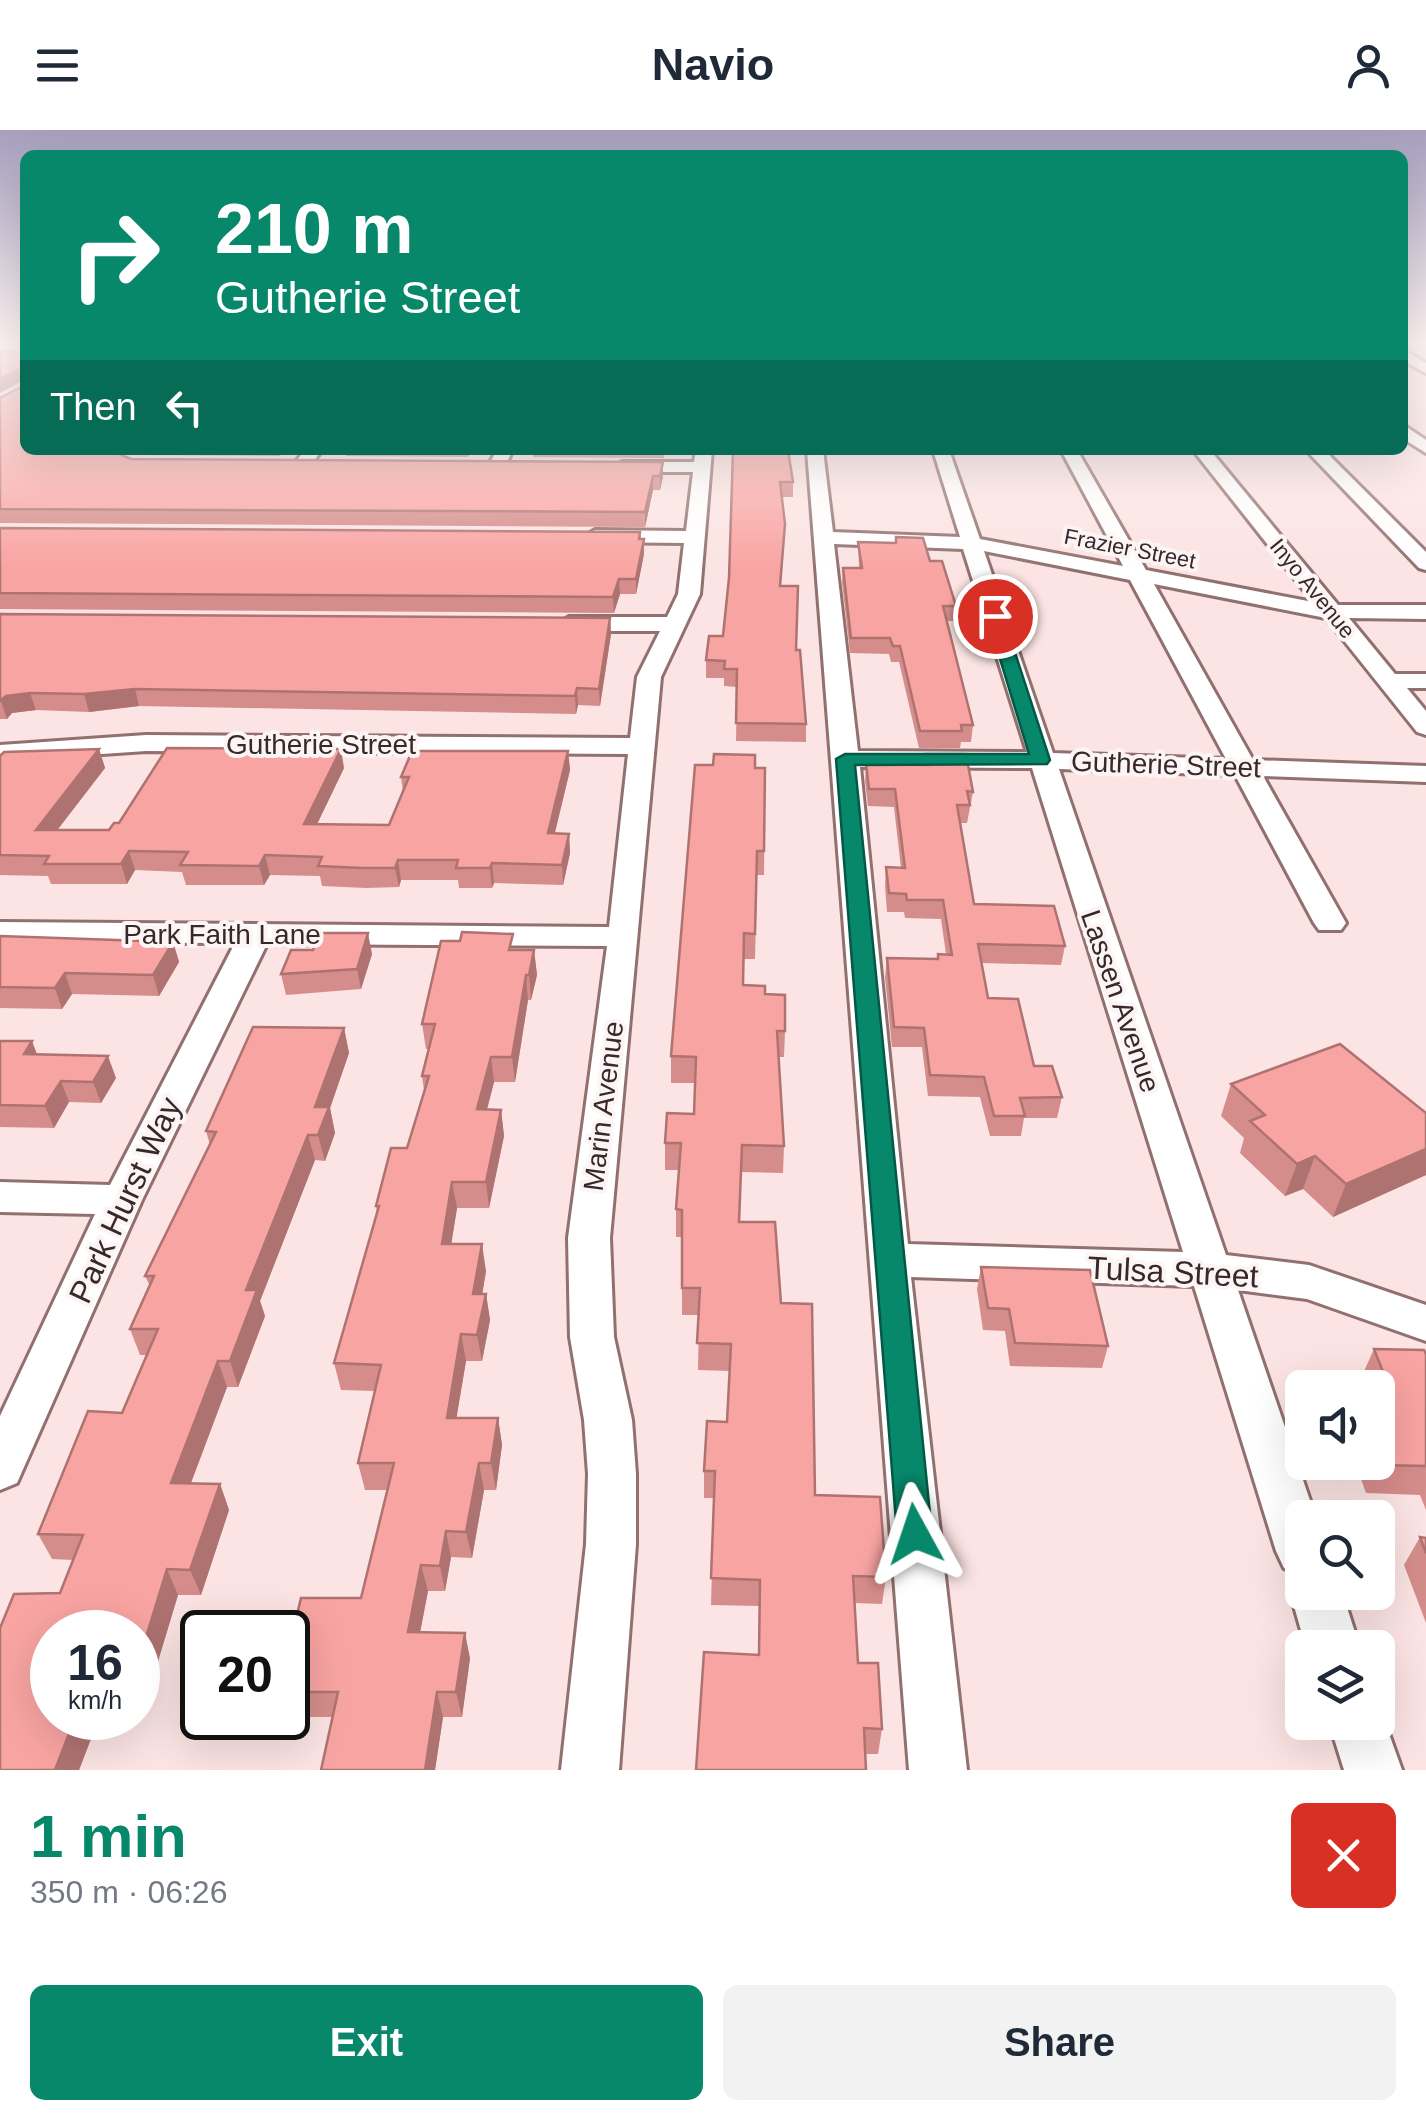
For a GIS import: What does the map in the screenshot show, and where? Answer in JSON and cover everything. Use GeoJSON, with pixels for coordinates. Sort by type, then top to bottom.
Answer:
{"type":"FeatureCollection","features":[{"type":"Feature","properties":{"kind":"street"},"geometry":{"type":"LineString","coordinates":[[816,455],[901,1260],[938,1770]]}},
{"type":"Feature","properties":{"kind":"street","name":"Lassen Avenue"},"geometry":{"type":"LineString","coordinates":[[942,455],[1286,1500]]}},
{"type":"Feature","properties":{"kind":"street"},"geometry":{"type":"LineString","coordinates":[[1072,455],[1330,923]]}},
{"type":"Feature","properties":{"kind":"street","name":"Inyo Avenue"},"geometry":{"type":"LineString","coordinates":[[1204,455],[1426,727]]}},
{"type":"Feature","properties":{"kind":"street"},"geometry":{"type":"LineString","coordinates":[[1319,455],[1426,564]]}},
{"type":"Feature","properties":{"kind":"street"},"geometry":{"type":"LineString","coordinates":[[609,467],[703,459]]}},
{"type":"Feature","properties":{"kind":"street","name":"Marin Avenue"},"geometry":{"type":"LineString","coordinates":[[590,1770],[610,1544],[612,1474],[608,1420],[592,1337],[588,1238],[624,937],[649,677],[689,594],[703,459]]}},
{"type":"Feature","properties":{"kind":"street"},"geometry":{"type":"LineString","coordinates":[[478,466],[506,461]]}},
{"type":"Feature","properties":{"kind":"street"},"geometry":{"type":"LineString","coordinates":[[576,536],[696,537]]}},
{"type":"Feature","properties":{"kind":"street","name":"Frazier Street"},"geometry":{"type":"LineString","coordinates":[[824,538],[972,544],[1332,611],[1426,612]]}},
{"type":"Feature","properties":{"kind":"street"},"geometry":{"type":"LineString","coordinates":[[555,624],[674,624]]}},
{"type":"Feature","properties":{"kind":"street"},"geometry":{"type":"LineString","coordinates":[[1389,681],[1426,681]]}},
{"type":"Feature","properties":{"kind":"street","name":"Gutherie Street"},"geometry":{"type":"LineString","coordinates":[[0,753],[146,743],[642,746]]}},
{"type":"Feature","properties":{"kind":"street","name":"Gutherie Street"},"geometry":{"type":"LineString","coordinates":[[845,759],[1040,760],[1426,774]]}},
{"type":"Feature","properties":{"kind":"street","name":"Park Faith Lane"},"geometry":{"type":"LineString","coordinates":[[0,932],[624,937]]}},
{"type":"Feature","properties":{"kind":"street","name":"Park Hurst Way"},"geometry":{"type":"LineString","coordinates":[[0,1468],[122,1200],[256,934]]}},
{"type":"Feature","properties":{"kind":"street"},"geometry":{"type":"LineString","coordinates":[[0,1198],[122,1200]]}},
{"type":"Feature","properties":{"kind":"street","name":"Tulsa Street"},"geometry":{"type":"LineString","coordinates":[[901,1260],[1212,1270],[1309,1282],[1426,1323]]}},
{"type":"Feature","properties":{"kind":"street"},"geometry":{"type":"LineString","coordinates":[[1363,1740],[1372,1770]]}},
{"type":"Feature","properties":{"kind":"building"},"geometry":{"type":"Polygon","coordinates":[[[0,419],[20,419],[20,455],[663,462],[660,476],[653,476],[645,512],[0,509],[0,419]]]}},
{"type":"Feature","properties":{"kind":"building"},"geometry":{"type":"Polygon","coordinates":[[[733,455],[789,455],[793,482],[780,482],[785,524],[780,586],[798,586],[796,650],[800,650],[806,724],[736,723],[737,669],[724,669],[725,661],[706,660],[709,636],[723,636],[733,455]]]}},
{"type":"Feature","properties":{"kind":"building"},"geometry":{"type":"Polygon","coordinates":[[[0,528],[640,532],[639,539],[644,539],[636,579],[619,579],[613,597],[0,593],[0,528]]]}},
{"type":"Feature","properties":{"kind":"building"},"geometry":{"type":"Polygon","coordinates":[[[896,537],[923,538],[930,561],[942,561],[956,606],[943,606],[973,725],[961,725],[962,731],[920,731],[900,646],[893,646],[890,638],[851,638],[843,568],[862,568],[858,542],[896,543],[896,537]]]}},
{"type":"Feature","properties":{"kind":"building"},"geometry":{"type":"Polygon","coordinates":[[[0,614],[610,618],[599,689],[577,688],[575,696],[135,689],[84,694],[30,693],[6,696],[0,701],[0,614]]]}},
{"type":"Feature","properties":{"kind":"building"},"geometry":{"type":"Polygon","coordinates":[[[167,748],[341,749],[304,824],[389,825],[409,777],[401,777],[412,751],[568,751],[548,833],[569,834],[562,865],[492,863],[490,868],[456,868],[458,860],[398,860],[395,868],[362,868],[318,866],[322,857],[265,855],[259,866],[180,865],[188,852],[129,851],[121,864],[44,864],[49,856],[0,855],[0,756],[4,752],[99,749],[36,830],[109,830],[119,823],[167,748]]]}},
{"type":"Feature","properties":{"kind":"building"},"geometry":{"type":"Polygon","coordinates":[[[714,754],[755,755],[755,768],[765,768],[764,851],[757,851],[755,934],[744,933],[743,985],[765,986],[765,994],[785,995],[785,1031],[777,1031],[784,1146],[742,1145],[739,1222],[775,1222],[781,1303],[812,1304],[815,1495],[880,1497],[886,1577],[853,1576],[858,1663],[878,1663],[882,1729],[864,1728],[866,1770],[696,1770],[704,1652],[759,1655],[760,1580],[711,1578],[715,1471],[704,1471],[707,1421],[727,1422],[731,1344],[697,1343],[700,1288],[682,1288],[682,1210],[676,1209],[681,1143],[665,1143],[667,1113],[694,1114],[696,1057],[671,1056],[695,765],[713,765],[714,754]]]}},
{"type":"Feature","properties":{"kind":"building"},"geometry":{"type":"Polygon","coordinates":[[[926,754],[966,754],[973,792],[967,791],[970,805],[957,805],[974,904],[1054,906],[1065,946],[978,944],[988,998],[1018,999],[1034,1066],[1052,1066],[1062,1097],[1020,1098],[1025,1116],[994,1116],[984,1077],[930,1075],[924,1028],[894,1027],[887,958],[938,959],[938,954],[952,955],[943,900],[907,900],[906,894],[889,893],[886,867],[905,868],[895,789],[869,789],[866,763],[928,765],[926,754]]]}},
{"type":"Feature","properties":{"kind":"building"},"geometry":{"type":"Polygon","coordinates":[[[462,932],[513,934],[509,950],[534,950],[512,1057],[491,1057],[477,1109],[501,1110],[486,1182],[452,1182],[442,1244],[482,1244],[473,1294],[486,1294],[477,1335],[461,1334],[447,1418],[498,1418],[491,1463],[479,1463],[466,1532],[446,1531],[440,1566],[421,1565],[408,1632],[465,1633],[456,1692],[437,1692],[425,1770],[321,1770],[338,1692],[310,1692],[310,1610],[298,1610],[301,1598],[361,1598],[394,1463],[358,1463],[381,1365],[334,1363],[379,1206],[391,1148],[407,1148],[429,1076],[422,1076],[435,1024],[422,1024],[441,941],[460,941],[462,932]]]}},
{"type":"Feature","properties":{"kind":"building"},"geometry":{"type":"Polygon","coordinates":[[[319,933],[368,933],[357,969],[281,974],[291,950],[313,950],[319,933]]]}},
{"type":"Feature","properties":{"kind":"building"},"geometry":{"type":"Polygon","coordinates":[[[0,936],[173,942],[153,975],[65,973],[55,988],[0,987],[0,936]]]}},
{"type":"Feature","properties":{"kind":"building"},"geometry":{"type":"Polygon","coordinates":[[[253,1027],[344,1028],[315,1107],[329,1107],[318,1135],[308,1135],[246,1290],[257,1290],[230,1361],[218,1361],[171,1483],[220,1484],[190,1570],[167,1569],[154,1610],[30,1610],[30,1740],[67,1740],[55,1770],[0,1770],[0,1628],[14,1594],[60,1593],[83,1535],[38,1534],[88,1411],[122,1413],[158,1329],[130,1329],[154,1276],[145,1276],[216,1132],[206,1131],[253,1027]]]}},
{"type":"Feature","properties":{"kind":"building"},"geometry":{"type":"Polygon","coordinates":[[[0,1041],[32,1041],[24,1054],[108,1056],[93,1082],[61,1081],[45,1106],[0,1105],[0,1041]]]}},
{"type":"Feature","properties":{"kind":"building"},"geometry":{"type":"Polygon","coordinates":[[[1340,1044],[1426,1113],[1426,1149],[1346,1184],[1315,1156],[1297,1164],[1250,1121],[1265,1115],[1231,1084],[1340,1044]]]}},
{"type":"Feature","properties":{"kind":"building"},"geometry":{"type":"Polygon","coordinates":[[[981,1267],[1090,1270],[1108,1346],[1015,1343],[1009,1309],[988,1308],[981,1267]]]}},
{"type":"Feature","properties":{"kind":"building"},"geometry":{"type":"Polygon","coordinates":[[[1374,1349],[1424,1350],[1426,1354],[1426,1466],[1395,1465],[1395,1370],[1382,1370],[1374,1349]]]}},
{"type":"Feature","properties":{"kind":"route"},"geometry":{"type":"LineString","coordinates":[[915,1534],[845,759],[1040,760],[995,616]]}}]}
